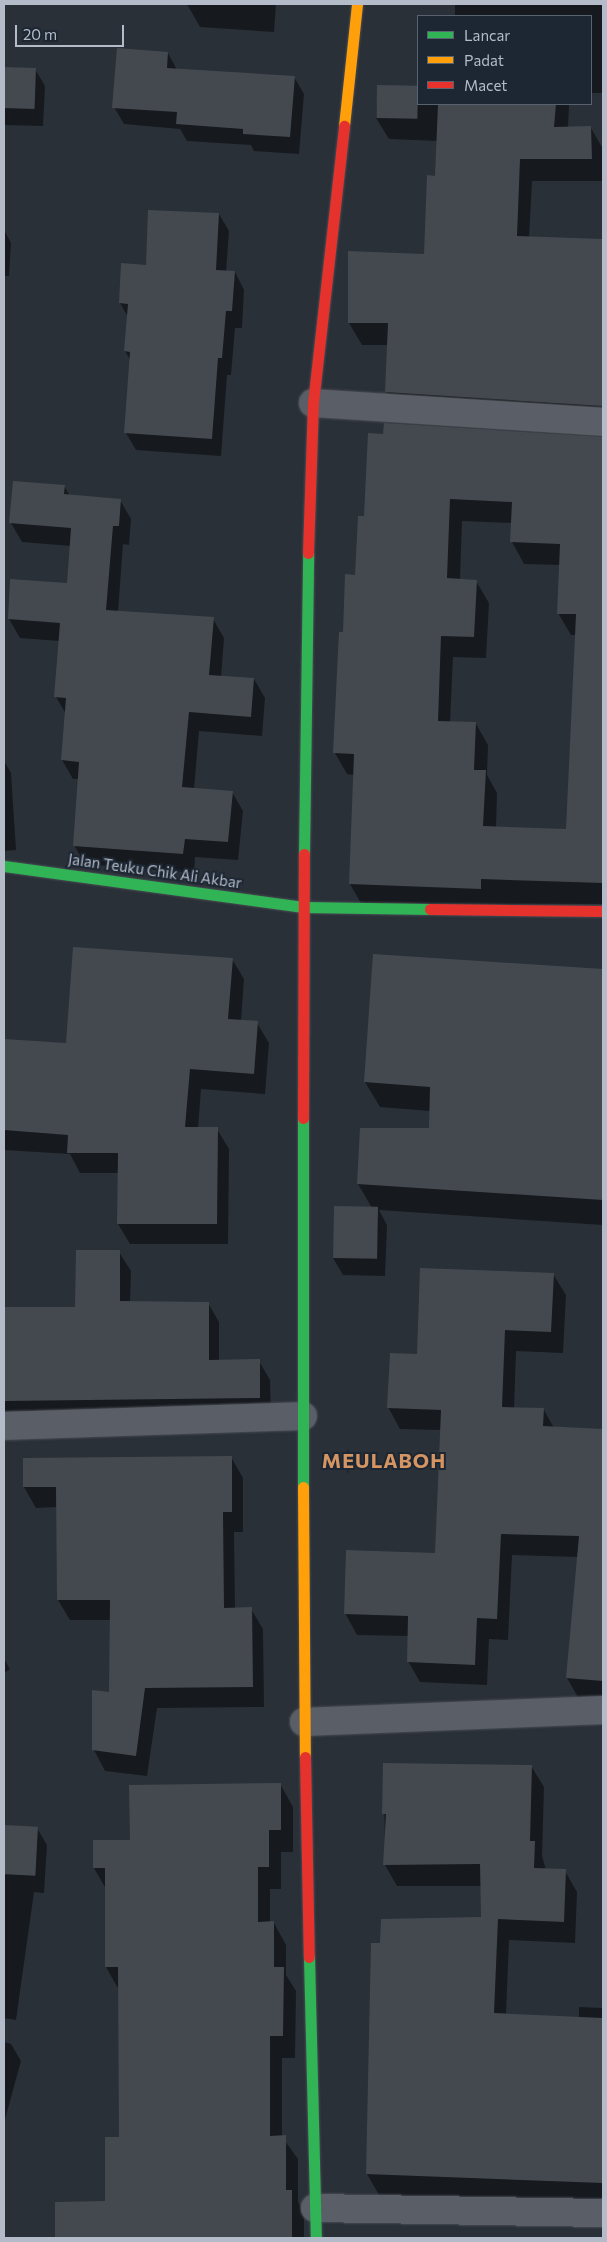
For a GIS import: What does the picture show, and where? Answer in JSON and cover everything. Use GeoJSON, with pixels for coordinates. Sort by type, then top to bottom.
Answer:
{"type":"FeatureCollection","features":[{"type":"Feature","properties":{"kind":"street"},"geometry":{"type":"LineString","coordinates":[[316,2238],[304,1722],[303,907],[313,403],[357,4]]}},
{"type":"Feature","properties":{"kind":"street"},"geometry":{"type":"LineString","coordinates":[[313,403],[603,422]]}},
{"type":"Feature","properties":{"kind":"street","name":"Jalan Teuku Chik Ali Akbar"},"geometry":{"type":"LineString","coordinates":[[4,866],[303,907],[603,912]]}},
{"type":"Feature","properties":{"kind":"street"},"geometry":{"type":"LineString","coordinates":[[4,1426],[303,1416]]}},
{"type":"Feature","properties":{"kind":"street"},"geometry":{"type":"LineString","coordinates":[[304,1722],[603,1710]]}},
{"type":"Feature","properties":{"kind":"street"},"geometry":{"type":"LineString","coordinates":[[315,2208],[603,2213]]}},
{"type":"Feature","properties":{"kind":"building"},"geometry":{"type":"Polygon","coordinates":[[[117,48],[168,52],[167,68],[295,76],[290,137],[243,134],[243,129],[176,124],[177,112],[112,108],[117,48]]]}},
{"type":"Feature","properties":{"kind":"building"},"geometry":{"type":"Polygon","coordinates":[[[4,67],[36,68],[35,109],[4,108],[4,67]]]}},
{"type":"Feature","properties":{"kind":"building"},"geometry":{"type":"Polygon","coordinates":[[[377,85],[417,86],[417,119],[376,118],[377,85]]]}},
{"type":"Feature","properties":{"kind":"building"},"geometry":{"type":"Polygon","coordinates":[[[438,105],[556,105],[554,127],[591,126],[592,159],[520,159],[517,236],[603,239],[603,406],[385,392],[388,323],[348,323],[348,251],[424,254],[427,175],[435,176],[438,105]]]}},
{"type":"Feature","properties":{"kind":"building"},"geometry":{"type":"Polygon","coordinates":[[[148,210],[219,213],[216,270],[235,271],[232,311],[226,311],[222,358],[218,358],[212,439],[124,433],[130,352],[124,351],[128,304],[119,303],[121,263],[146,265],[148,210]]]}},
{"type":"Feature","properties":{"kind":"building"},"geometry":{"type":"Polygon","coordinates":[[[384,423],[603,437],[603,883],[481,879],[481,889],[349,884],[354,754],[333,753],[339,632],[343,632],[345,574],[355,575],[358,516],[364,516],[368,433],[383,434],[384,423]],[[450,499],[447,578],[477,580],[474,637],[441,636],[438,721],[476,722],[474,770],[486,770],[483,826],[566,829],[576,614],[557,614],[560,544],[510,542],[512,502],[450,499]]]}},
{"type":"Feature","properties":{"kind":"building"},"geometry":{"type":"Polygon","coordinates":[[[13,481],[65,485],[64,494],[121,499],[119,526],[113,526],[106,610],[214,617],[209,675],[254,678],[251,717],[189,712],[182,787],[233,791],[228,842],[185,839],[183,854],[73,846],[79,762],[61,760],[66,698],[54,697],[60,623],[8,619],[10,579],[67,583],[71,528],[9,523],[13,481]]]}},
{"type":"Feature","properties":{"kind":"building"},"geometry":{"type":"Polygon","coordinates":[[[73,947],[233,958],[228,1019],[258,1021],[254,1074],[190,1069],[185,1127],[218,1127],[217,1224],[117,1224],[118,1153],[67,1153],[68,1135],[4,1130],[4,1039],[66,1043],[73,947]]]}},
{"type":"Feature","properties":{"kind":"building"},"geometry":{"type":"Polygon","coordinates":[[[373,954],[603,969],[603,1200],[357,1184],[360,1128],[429,1128],[430,1087],[364,1082],[373,954]]]}},
{"type":"Feature","properties":{"kind":"building"},"geometry":{"type":"Polygon","coordinates":[[[334,1206],[378,1207],[377,1259],[333,1258],[334,1206]]]}},
{"type":"Feature","properties":{"kind":"building"},"geometry":{"type":"Polygon","coordinates":[[[76,1250],[120,1250],[120,1301],[209,1302],[209,1360],[260,1359],[260,1398],[4,1401],[4,1307],[75,1307],[76,1250]]]}},
{"type":"Feature","properties":{"kind":"building"},"geometry":{"type":"Polygon","coordinates":[[[420,1268],[554,1273],[551,1332],[505,1330],[502,1407],[544,1408],[543,1426],[603,1429],[603,1681],[566,1678],[579,1536],[501,1534],[497,1619],[477,1618],[475,1665],[407,1662],[408,1616],[344,1614],[346,1550],[435,1553],[441,1410],[387,1408],[390,1353],[417,1354],[420,1268]]]}},
{"type":"Feature","properties":{"kind":"building"},"geometry":{"type":"Polygon","coordinates":[[[232,1456],[232,1512],[223,1512],[224,1608],[252,1607],[253,1687],[145,1688],[136,1756],[92,1750],[92,1690],[109,1692],[110,1600],[57,1600],[56,1487],[23,1487],[23,1458],[232,1456]]]}},
{"type":"Feature","properties":{"kind":"building"},"geometry":{"type":"Polygon","coordinates":[[[383,1763],[532,1765],[530,1841],[535,1841],[534,1868],[566,1869],[564,1922],[498,1919],[494,2013],[603,2018],[603,2183],[366,2174],[371,1943],[380,1943],[381,1919],[481,1917],[480,1864],[383,1865],[386,1814],[382,1814],[383,1763]]]}},
{"type":"Feature","properties":{"kind":"building"},"geometry":{"type":"Polygon","coordinates":[[[281,1783],[281,1830],[269,1830],[269,1867],[258,1867],[258,1922],[274,1921],[274,1967],[284,1967],[283,2036],[270,2036],[270,2136],[286,2135],[286,2190],[292,2190],[292,2238],[55,2238],[55,2202],[105,2201],[105,2137],[119,2137],[118,1967],[105,1967],[105,1868],[93,1868],[93,1840],[130,1840],[129,1785],[281,1783]]]}},
{"type":"Feature","properties":{"kind":"building"},"geometry":{"type":"Polygon","coordinates":[[[4,1825],[38,1827],[35,1876],[4,1874],[4,1825]]]}},
{"type":"Feature","properties":{"kind":"traffic: fast"},"geometry":{"type":"LineString","coordinates":[[304,854],[308,553]]}},
{"type":"Feature","properties":{"kind":"traffic: fast"},"geometry":{"type":"LineString","coordinates":[[4,866],[303,907],[430,909]]}},
{"type":"Feature","properties":{"kind":"traffic: fast"},"geometry":{"type":"LineString","coordinates":[[303,1118],[303,1487]]}},
{"type":"Feature","properties":{"kind":"traffic: fast"},"geometry":{"type":"LineString","coordinates":[[309,1957],[316,2238]]}},
{"type":"Feature","properties":{"kind":"traffic: slow"},"geometry":{"type":"LineString","coordinates":[[344,126],[357,4]]}},
{"type":"Feature","properties":{"kind":"traffic: slow"},"geometry":{"type":"LineString","coordinates":[[303,1487],[305,1757]]}},
{"type":"Feature","properties":{"kind":"traffic: jam"},"geometry":{"type":"LineString","coordinates":[[308,553],[313,403],[344,126]]}},
{"type":"Feature","properties":{"kind":"traffic: jam"},"geometry":{"type":"LineString","coordinates":[[303,1118],[304,854]]}},
{"type":"Feature","properties":{"kind":"traffic: jam"},"geometry":{"type":"LineString","coordinates":[[430,909],[603,911]]}},
{"type":"Feature","properties":{"kind":"traffic: jam"},"geometry":{"type":"LineString","coordinates":[[305,1757],[309,1957]]}},
{"type":"Feature","properties":{"kind":"district","name":"MEULABOH"},"geometry":{"type":"Point","coordinates":[384,1460]}}]}
